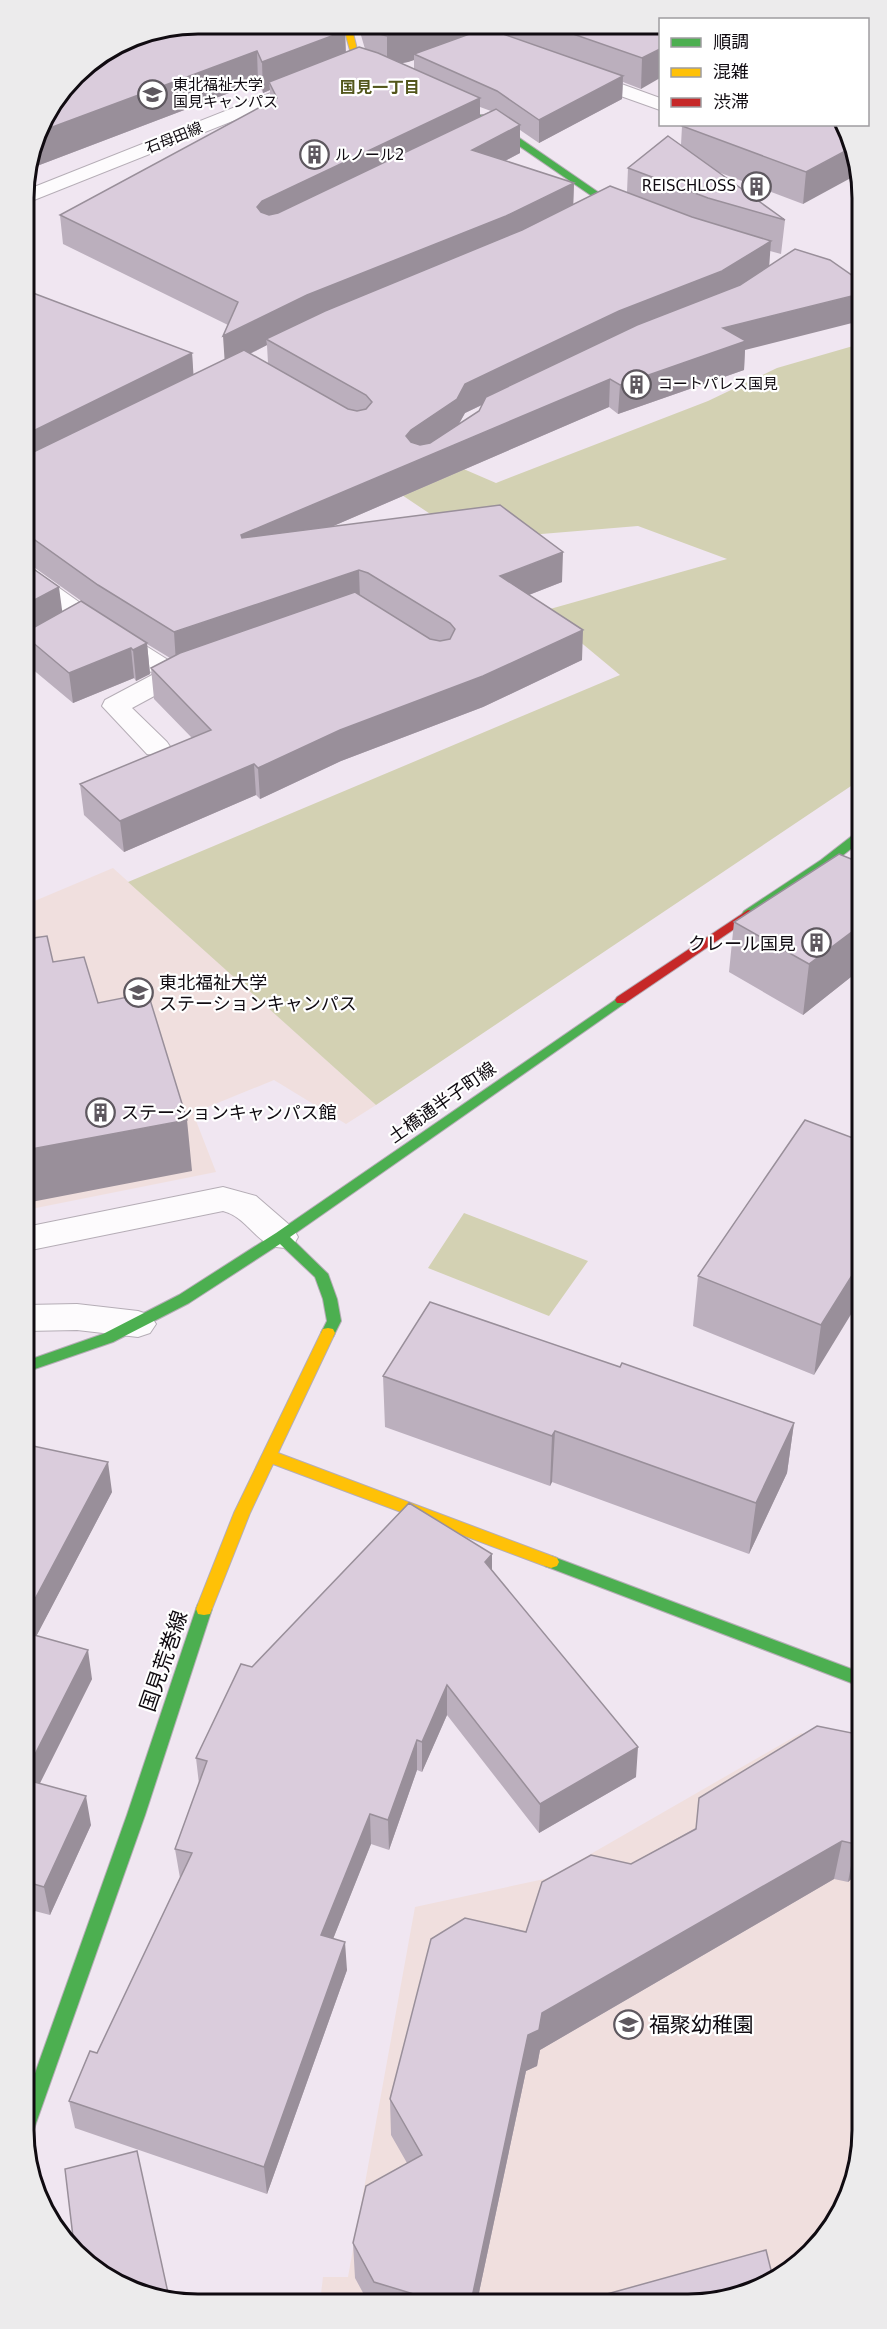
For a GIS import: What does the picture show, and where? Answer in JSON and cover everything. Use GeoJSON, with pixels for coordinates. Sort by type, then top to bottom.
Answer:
{"type":"FeatureCollection","features":[{"type":"Feature","properties":{"kind":"street"},"geometry":{"type":"LineString","coordinates":[[349,34],[358,66],[397,75]]}},
{"type":"Feature","properties":{"kind":"street","name":"石母田線"},"geometry":{"type":"LineString","coordinates":[[35,194],[358,66]]}},
{"type":"Feature","properties":{"kind":"street"},"geometry":{"type":"LineString","coordinates":[[560,68],[659,104]]}},
{"type":"Feature","properties":{"kind":"street"},"geometry":{"type":"LineString","coordinates":[[470,111],[489,120],[608,203],[648,218]]}},
{"type":"Feature","properties":{"kind":"street"},"geometry":{"type":"LineString","coordinates":[[476,137],[497,126]]}},
{"type":"Feature","properties":{"kind":"street"},"geometry":{"type":"LineString","coordinates":[[587,213],[608,203]]}},
{"type":"Feature","properties":{"kind":"street"},"geometry":{"type":"LineString","coordinates":[[35,585],[74,623],[173,675]]}},
{"type":"Feature","properties":{"kind":"street"},"geometry":{"type":"LineString","coordinates":[[157,748],[115,706],[173,675],[217,660]]}},
{"type":"Feature","properties":{"kind":"street","name":"土橋通半子町線"},"geometry":{"type":"LineString","coordinates":[[34,1364],[108,1338],[184,1299],[281,1237],[683,957],[825,863],[852,842]]}},
{"type":"Feature","properties":{"kind":"street"},"geometry":{"type":"LineString","coordinates":[[34,1237],[223,1199],[244,1204],[281,1237]]}},
{"type":"Feature","properties":{"kind":"street","name":"国見荒巻線"},"geometry":{"type":"LineString","coordinates":[[34,2103],[136,1815],[195,1631],[242,1514],[334,1321],[330,1299],[321,1274],[281,1237]]}},
{"type":"Feature","properties":{"kind":"street"},"geometry":{"type":"LineString","coordinates":[[34,1317],[77,1317],[138,1324]]}},
{"type":"Feature","properties":{"kind":"street"},"geometry":{"type":"LineString","coordinates":[[269,1456],[852,1676]]}},
{"type":"Feature","properties":{"kind":"shaded area"},"geometry":{"type":"Polygon","coordinates":[[[852,346],[852,785],[376,1105],[128,882],[620,675],[543,611],[727,559],[638,526],[469,540],[396,491],[445,461],[496,483],[708,401],[777,368],[852,346]]]}},
{"type":"Feature","properties":{"kind":"shaded area","name":"東北福祉大学 ステーションキャンパス"},"geometry":{"type":"Polygon","coordinates":[[[113,868],[376,1105],[346,1124],[274,1080],[193,1113],[216,1172],[34,1208],[35,901],[113,868]]]}},
{"type":"Feature","properties":{"kind":"shaded area"},"geometry":{"type":"Polygon","coordinates":[[[464,1213],[588,1261],[549,1316],[428,1268],[464,1213]]]}},
{"type":"Feature","properties":{"kind":"shaded area","name":"福聚幼稚園"},"geometry":{"type":"Polygon","coordinates":[[[801,1733],[852,1750],[852,2142],[844,2183],[836,2203],[812,2239],[780,2267],[752,2282],[710,2293],[321,2294],[323,2277],[348,2277],[415,1907],[549,1878],[801,1733]]]}},
{"type":"Feature","properties":{"kind":"building"},"geometry":{"type":"Polygon","coordinates":[[[198,34],[337,34],[262,62],[257,51],[50,128],[56,116],[82,82],[116,56],[146,43],[198,34]]]}},
{"type":"Feature","properties":{"kind":"building"},"geometry":{"type":"Polygon","coordinates":[[[469,34],[503,34],[623,76],[539,120],[497,91],[414,54],[469,34]]]}},
{"type":"Feature","properties":{"kind":"building"},"geometry":{"type":"Polygon","coordinates":[[[573,34],[659,34],[659,50],[642,58],[573,34]]]}},
{"type":"Feature","properties":{"kind":"building"},"geometry":{"type":"Polygon","coordinates":[[[359,47],[378,53],[480,98],[262,201],[257,207],[261,212],[269,215],[278,213],[496,109],[520,125],[472,150],[574,183],[506,216],[307,295],[223,336],[238,302],[60,215],[277,98],[269,82],[359,47]]]}},
{"type":"Feature","properties":{"kind":"building"},"geometry":{"type":"Polygon","coordinates":[[[682,126],[836,126],[845,151],[806,172],[682,126]]]}},
{"type":"Feature","properties":{"kind":"building"},"geometry":{"type":"Polygon","coordinates":[[[668,136],[785,220],[708,198],[628,168],[668,136]]]}},
{"type":"Feature","properties":{"kind":"building"},"geometry":{"type":"Polygon","coordinates":[[[610,186],[692,217],[771,241],[722,271],[619,311],[465,384],[457,399],[411,430],[406,436],[411,442],[420,445],[430,443],[479,411],[486,397],[637,325],[740,285],[795,249],[830,260],[852,275],[852,296],[723,328],[746,341],[620,385],[610,379],[241,535],[242,538],[500,505],[563,552],[500,576],[583,630],[483,676],[340,730],[258,768],[254,764],[120,821],[80,784],[211,730],[151,668],[180,653],[355,592],[430,639],[440,641],[450,639],[455,629],[450,623],[368,573],[359,570],[174,632],[98,585],[35,540],[35,451],[244,350],[348,409],[357,411],[366,409],[372,402],[366,395],[266,339],[325,311],[522,230],[610,186]]]}},
{"type":"Feature","properties":{"kind":"building"},"geometry":{"type":"Polygon","coordinates":[[[35,294],[192,353],[35,430],[35,294]]]}},
{"type":"Feature","properties":{"kind":"building"},"geometry":{"type":"Polygon","coordinates":[[[35,570],[59,587],[35,600],[35,570]]]}},
{"type":"Feature","properties":{"kind":"building"},"geometry":{"type":"Polygon","coordinates":[[[81,601],[147,643],[69,673],[35,644],[35,627],[81,601]]]}},
{"type":"Feature","properties":{"kind":"building"},"geometry":{"type":"Polygon","coordinates":[[[839,854],[852,859],[852,932],[809,964],[734,922],[839,854]]]}},
{"type":"Feature","properties":{"kind":"building"},"geometry":{"type":"Polygon","coordinates":[[[47,936],[53,962],[84,957],[98,1003],[148,993],[187,1120],[35,1148],[35,938],[47,936]]]}},
{"type":"Feature","properties":{"kind":"building"},"geometry":{"type":"Polygon","coordinates":[[[805,1120],[852,1138],[852,1275],[821,1325],[698,1276],[805,1120]]]}},
{"type":"Feature","properties":{"kind":"building"},"geometry":{"type":"Polygon","coordinates":[[[430,1302],[620,1367],[622,1363],[794,1423],[756,1503],[555,1431],[552,1436],[383,1376],[430,1302]]]}},
{"type":"Feature","properties":{"kind":"building"},"geometry":{"type":"Polygon","coordinates":[[[34,1446],[108,1462],[34,1600],[34,1446]]]}},
{"type":"Feature","properties":{"kind":"building"},"geometry":{"type":"Polygon","coordinates":[[[409,1503],[492,1554],[485,1562],[638,1747],[540,1804],[447,1685],[422,1742],[417,1740],[388,1820],[370,1814],[321,1935],[345,1942],[264,2167],[69,2101],[90,2051],[97,2053],[192,1853],[175,1849],[207,1761],[196,1758],[241,1664],[252,1667],[409,1503]]]}},
{"type":"Feature","properties":{"kind":"building"},"geometry":{"type":"Polygon","coordinates":[[[34,1635],[88,1650],[34,1756],[34,1635]]]}},
{"type":"Feature","properties":{"kind":"building"},"geometry":{"type":"Polygon","coordinates":[[[817,1726],[852,1733],[852,1843],[842,1841],[542,2013],[539,2030],[528,2035],[473,2294],[414,2294],[374,2282],[353,2243],[366,2186],[422,2155],[390,2099],[431,1939],[465,1918],[526,1932],[542,1882],[591,1855],[631,1864],[696,1829],[699,1798],[817,1726]]]}},
{"type":"Feature","properties":{"kind":"building"},"geometry":{"type":"Polygon","coordinates":[[[34,1782],[86,1796],[44,1887],[34,1884],[34,1782]]]}},
{"type":"Feature","properties":{"kind":"building"},"geometry":{"type":"Polygon","coordinates":[[[137,2151],[168,2291],[126,2278],[90,2254],[75,2239],[65,2169],[137,2151]]]}},
{"type":"Feature","properties":{"kind":"building"},"geometry":{"type":"Polygon","coordinates":[[[766,2250],[771,2272],[752,2282],[710,2293],[607,2294],[766,2250]]]}},
{"type":"Feature","properties":{"kind":"traffic: fast"},"geometry":{"type":"LineString","coordinates":[[483,117],[608,203],[634,213]]}},
{"type":"Feature","properties":{"kind":"traffic: fast"},"geometry":{"type":"LineString","coordinates":[[748,914],[825,863],[852,842]]}},
{"type":"Feature","properties":{"kind":"traffic: fast"},"geometry":{"type":"LineString","coordinates":[[34,1364],[108,1338],[184,1299],[281,1237],[621,1000]]}},
{"type":"Feature","properties":{"kind":"traffic: fast"},"geometry":{"type":"LineString","coordinates":[[281,1237],[321,1274],[330,1299],[334,1321],[328,1333]]}},
{"type":"Feature","properties":{"kind":"traffic: fast"},"geometry":{"type":"LineString","coordinates":[[551,1562],[852,1676]]}},
{"type":"Feature","properties":{"kind":"traffic: fast"},"geometry":{"type":"LineString","coordinates":[[34,2103],[136,1815],[204,1609]]}},
{"type":"Feature","properties":{"kind":"traffic: slow"},"geometry":{"type":"LineString","coordinates":[[349,34],[358,66],[384,73]]}},
{"type":"Feature","properties":{"kind":"traffic: slow"},"geometry":{"type":"LineString","coordinates":[[204,1609],[242,1513],[328,1333]]}},
{"type":"Feature","properties":{"kind":"traffic: slow"},"geometry":{"type":"LineString","coordinates":[[269,1456],[551,1562]]}},
{"type":"Feature","properties":{"kind":"traffic: jam"},"geometry":{"type":"LineString","coordinates":[[621,1000],[748,914]]}},
{"type":"Feature","properties":{"kind":"place","name":"東北福祉大学 国見キャンパス"},"geometry":{"type":"Point","coordinates":[152,94]}},
{"type":"Feature","properties":{"kind":"place","name":"ルノール2"},"geometry":{"type":"Point","coordinates":[314,155]}},
{"type":"Feature","properties":{"kind":"place","name":"REISCHLOSS"},"geometry":{"type":"Point","coordinates":[757,186]}},
{"type":"Feature","properties":{"kind":"place","name":"コートパレス国見"},"geometry":{"type":"Point","coordinates":[637,384]}},
{"type":"Feature","properties":{"kind":"place","name":"クレール国見"},"geometry":{"type":"Point","coordinates":[817,943]}},
{"type":"Feature","properties":{"kind":"place","name":"東北福祉大学 ステーションキャンパス"},"geometry":{"type":"Point","coordinates":[138,992]}},
{"type":"Feature","properties":{"kind":"place","name":"ステーションキャンパス館"},"geometry":{"type":"Point","coordinates":[100,1112]}},
{"type":"Feature","properties":{"kind":"place","name":"福聚幼稚園"},"geometry":{"type":"Point","coordinates":[628,2025]}},
{"type":"Feature","properties":{"kind":"district","name":"国見一丁目"},"geometry":{"type":"Point","coordinates":[380,87]}}]}
